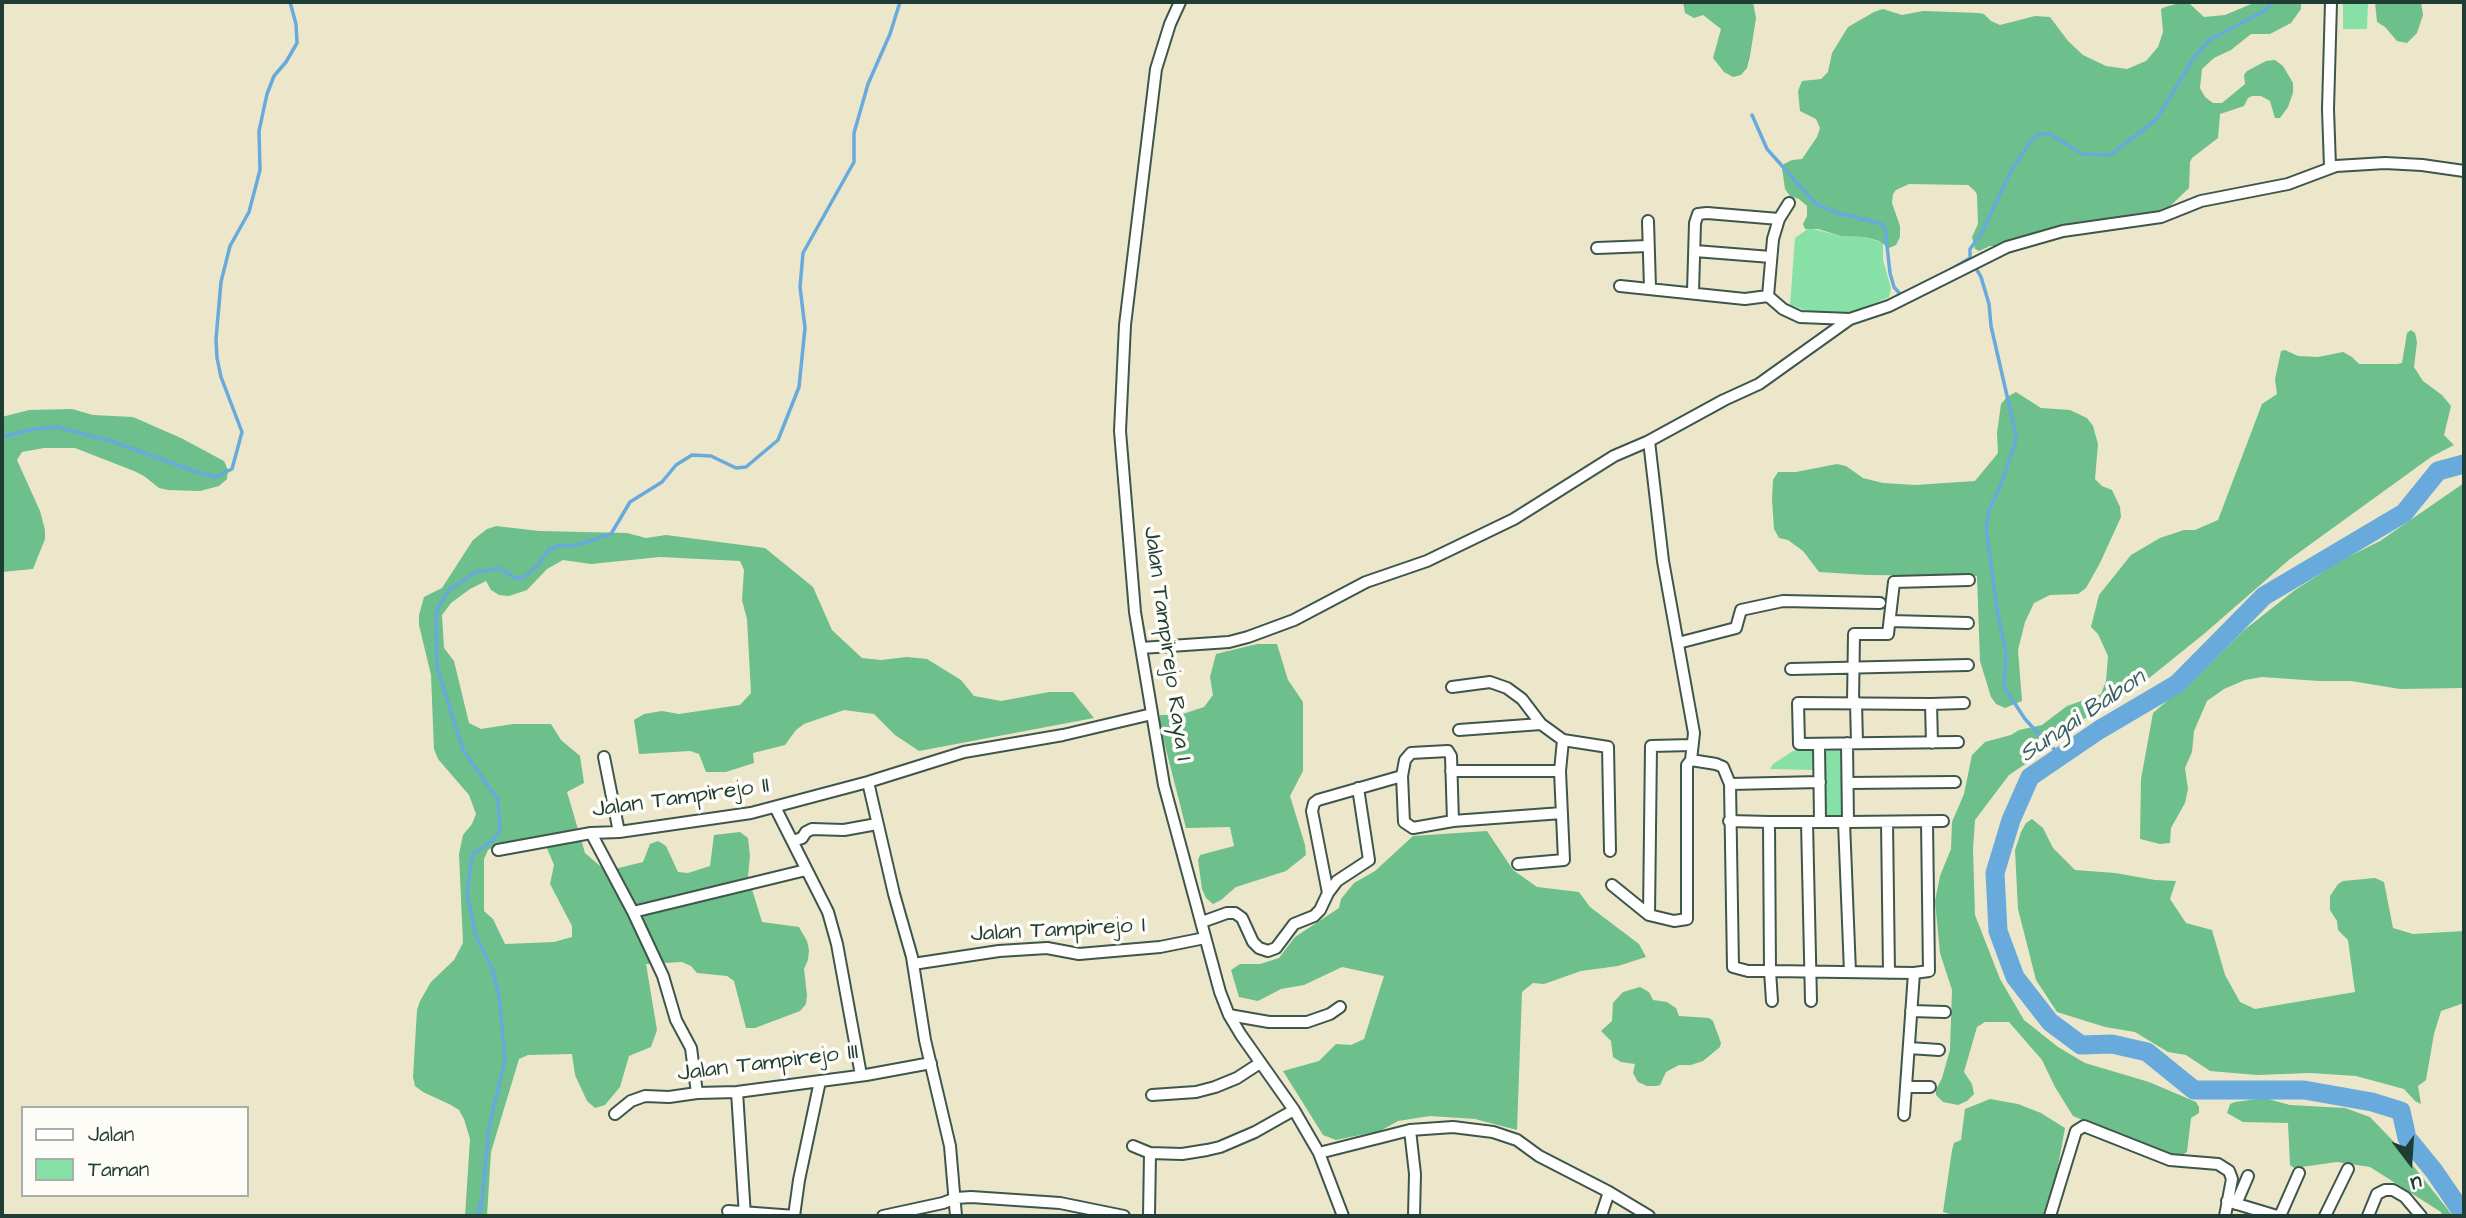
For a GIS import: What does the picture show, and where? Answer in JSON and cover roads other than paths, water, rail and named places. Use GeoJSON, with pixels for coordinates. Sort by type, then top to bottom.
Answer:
{"type":"FeatureCollection","features":[{"type":"Feature","properties":{"kind":"street","name":"Jalan Tampirejo Raya I"},"geometry":{"type":"LineString","coordinates":[[1180,2],[1163,43],[1156,69],[1125,325],[1120,431],[1135,612],[1164,785],[1220,992],[1229,1015],[1294,1110],[1319,1153],[1343,1216]]}},
{"type":"Feature","properties":{"kind":"street"},"geometry":{"type":"LineString","coordinates":[[2330,167],[2328,109],[2331,2]]}},
{"type":"Feature","properties":{"kind":"street"},"geometry":{"type":"LineString","coordinates":[[1141,648],[1229,642],[1277,628],[1366,582],[1427,561],[1514,519],[1614,456],[1649,441],[1759,384],[1850,319],[1889,306],[1984,258],[2034,239],[2063,231],[2153,219],[2217,197],[2288,184],[2330,167],[2356,163],[2385,163],[2464,171]]}},
{"type":"Feature","properties":{"kind":"street"},"geometry":{"type":"LineString","coordinates":[[1768,296],[1771,257],[1779,219],[1789,203]]}},
{"type":"Feature","properties":{"kind":"street"},"geometry":{"type":"LineString","coordinates":[[1693,292],[1695,223],[1700,213],[1779,219]]}},
{"type":"Feature","properties":{"kind":"street"},"geometry":{"type":"LineString","coordinates":[[1648,221],[1650,288]]}},
{"type":"Feature","properties":{"kind":"street"},"geometry":{"type":"LineString","coordinates":[[1597,248],[1648,246]]}},
{"type":"Feature","properties":{"kind":"street"},"geometry":{"type":"LineString","coordinates":[[1695,251],[1771,257]]}},
{"type":"Feature","properties":{"kind":"street"},"geometry":{"type":"LineString","coordinates":[[1620,286],[1745,299],[1768,296],[1783,309],[1800,317],[1850,319]]}},
{"type":"Feature","properties":{"kind":"street"},"geometry":{"type":"LineString","coordinates":[[1612,885],[1649,915],[1682,921],[1687,919],[1687,765],[1694,733],[1663,561],[1649,441]]}},
{"type":"Feature","properties":{"kind":"street"},"geometry":{"type":"LineString","coordinates":[[1850,972],[1846,822],[1855,703],[1854,634],[1888,634],[1894,582],[1969,580]]}},
{"type":"Feature","properties":{"kind":"street"},"geometry":{"type":"LineString","coordinates":[[1678,643],[1736,628],[1741,610],[1783,601],[1880,603]]}},
{"type":"Feature","properties":{"kind":"street"},"geometry":{"type":"LineString","coordinates":[[1890,621],[1968,623]]}},
{"type":"Feature","properties":{"kind":"street"},"geometry":{"type":"LineString","coordinates":[[1791,669],[1968,665]]}},
{"type":"Feature","properties":{"kind":"street"},"geometry":{"type":"LineString","coordinates":[[1452,687],[1490,682],[1507,688],[1522,699],[1541,724],[1563,740],[1608,747],[1610,850]]}},
{"type":"Feature","properties":{"kind":"street"},"geometry":{"type":"LineString","coordinates":[[1958,743],[1798,744],[1798,704],[1964,703]]}},
{"type":"Feature","properties":{"kind":"street"},"geometry":{"type":"LineString","coordinates":[[1931,704],[1932,743]]}},
{"type":"Feature","properties":{"kind":"street","name":"Jalan Tampirejo II"},"geometry":{"type":"LineString","coordinates":[[498,850],[775,807],[964,752],[1063,735],[1152,714]]}},
{"type":"Feature","properties":{"kind":"street"},"geometry":{"type":"LineString","coordinates":[[1459,730],[1541,724]]}},
{"type":"Feature","properties":{"kind":"street"},"geometry":{"type":"LineString","coordinates":[[1518,864],[1564,860],[1560,771],[1563,740]]}},
{"type":"Feature","properties":{"kind":"street"},"geometry":{"type":"LineString","coordinates":[[1819,744],[1820,822]]}},
{"type":"Feature","properties":{"kind":"street"},"geometry":{"type":"LineString","coordinates":[[1649,915],[1651,746],[1692,745]]}},
{"type":"Feature","properties":{"kind":"street"},"geometry":{"type":"LineString","coordinates":[[1453,821],[1451,756],[1448,751],[1411,753],[1405,760],[1402,776],[1406,825],[1413,828],[1453,821],[1562,813]]}},
{"type":"Feature","properties":{"kind":"street"},"geometry":{"type":"LineString","coordinates":[[604,757],[619,832]]}},
{"type":"Feature","properties":{"kind":"street"},"geometry":{"type":"LineString","coordinates":[[1690,760],[1723,767],[1730,784],[1733,967],[1748,971],[1929,971],[1927,822]]}},
{"type":"Feature","properties":{"kind":"street"},"geometry":{"type":"LineString","coordinates":[[1451,771],[1560,771]]}},
{"type":"Feature","properties":{"kind":"street"},"geometry":{"type":"LineString","coordinates":[[1328,893],[1312,807],[1318,800],[1402,776]]}},
{"type":"Feature","properties":{"kind":"street"},"geometry":{"type":"LineString","coordinates":[[868,782],[913,964],[950,1146],[956,1216]]}},
{"type":"Feature","properties":{"kind":"street"},"geometry":{"type":"LineString","coordinates":[[1730,784],[1819,782]]}},
{"type":"Feature","properties":{"kind":"street"},"geometry":{"type":"LineString","coordinates":[[1848,782],[1955,782]]}},
{"type":"Feature","properties":{"kind":"street"},"geometry":{"type":"LineString","coordinates":[[1202,922],[1227,913],[1235,914],[1242,918],[1253,942],[1268,951],[1276,948],[1294,924],[1314,916],[1328,893],[1344,875],[1369,860],[1357,788]]}},
{"type":"Feature","properties":{"kind":"street"},"geometry":{"type":"LineString","coordinates":[[775,807],[828,912],[837,944],[861,1075]]}},
{"type":"Feature","properties":{"kind":"street"},"geometry":{"type":"LineString","coordinates":[[1729,821],[1943,821]]}},
{"type":"Feature","properties":{"kind":"street"},"geometry":{"type":"LineString","coordinates":[[1769,822],[1772,1001]]}},
{"type":"Feature","properties":{"kind":"street"},"geometry":{"type":"LineString","coordinates":[[1807,822],[1811,1001]]}},
{"type":"Feature","properties":{"kind":"street"},"geometry":{"type":"LineString","coordinates":[[1887,822],[1889,973]]}},
{"type":"Feature","properties":{"kind":"street"},"geometry":{"type":"LineString","coordinates":[[793,841],[802,838],[811,829],[844,830],[877,824]]}},
{"type":"Feature","properties":{"kind":"street"},"geometry":{"type":"LineString","coordinates":[[591,834],[633,912],[663,976],[676,1020],[691,1048],[697,1093]]}},
{"type":"Feature","properties":{"kind":"street"},"geometry":{"type":"LineString","coordinates":[[633,912],[806,870]]}},
{"type":"Feature","properties":{"kind":"street","name":"Jalan Tampirejo I"},"geometry":{"type":"LineString","coordinates":[[913,964],[999,951],[1047,948],[1079,954],[1160,947],[1205,938]]}},
{"type":"Feature","properties":{"kind":"street"},"geometry":{"type":"LineString","coordinates":[[1904,1115],[1914,973]]}},
{"type":"Feature","properties":{"kind":"street"},"geometry":{"type":"LineString","coordinates":[[1229,1015],[1269,1023],[1307,1022],[1330,1014],[1340,1007]]}},
{"type":"Feature","properties":{"kind":"street"},"geometry":{"type":"LineString","coordinates":[[1911,1011],[1945,1012]]}},
{"type":"Feature","properties":{"kind":"street"},"geometry":{"type":"LineString","coordinates":[[1909,1048],[1939,1050]]}},
{"type":"Feature","properties":{"kind":"street","name":"Jalan Tampirejo III"},"geometry":{"type":"LineString","coordinates":[[615,1114],[638,1097],[737,1092],[931,1063]]}},
{"type":"Feature","properties":{"kind":"street"},"geometry":{"type":"LineString","coordinates":[[1152,1095],[1196,1092],[1215,1087],[1237,1078],[1260,1063]]}},
{"type":"Feature","properties":{"kind":"street"},"geometry":{"type":"LineString","coordinates":[[728,1211],[745,1215],[794,1216],[820,1081]]}},
{"type":"Feature","properties":{"kind":"street"},"geometry":{"type":"LineString","coordinates":[[1906,1087],[1930,1087]]}},
{"type":"Feature","properties":{"kind":"street"},"geometry":{"type":"LineString","coordinates":[[737,1092],[745,1215]]}},
{"type":"Feature","properties":{"kind":"street"},"geometry":{"type":"LineString","coordinates":[[1133,1146],[1150,1153],[1182,1154],[1220,1147],[1255,1132],[1294,1110]]}},
{"type":"Feature","properties":{"kind":"street"},"geometry":{"type":"LineString","coordinates":[[2050,1216],[2076,1131],[2084,1126],[2170,1160],[2218,1164],[2230,1171],[2232,1202]]}},
{"type":"Feature","properties":{"kind":"street"},"geometry":{"type":"LineString","coordinates":[[1319,1153],[1410,1130],[1445,1127],[1493,1132],[1517,1140],[1539,1156],[1609,1192],[1648,1216]]}},
{"type":"Feature","properties":{"kind":"street"},"geometry":{"type":"LineString","coordinates":[[1410,1130],[1415,1174],[1414,1216]]}},
{"type":"Feature","properties":{"kind":"street"},"geometry":{"type":"LineString","coordinates":[[1149,1216],[1150,1153]]}},
{"type":"Feature","properties":{"kind":"street"},"geometry":{"type":"LineString","coordinates":[[2325,1216],[2348,1169]]}},
{"type":"Feature","properties":{"kind":"street"},"geometry":{"type":"LineString","coordinates":[[2232,1202],[2279,1216],[2299,1173]]}},
{"type":"Feature","properties":{"kind":"street"},"geometry":{"type":"LineString","coordinates":[[2225,1216],[2248,1176]]}},
{"type":"Feature","properties":{"kind":"street"},"geometry":{"type":"LineString","coordinates":[[2368,1216],[2377,1194],[2385,1190],[2393,1190],[2405,1197],[2418,1215]]}},
{"type":"Feature","properties":{"kind":"street"},"geometry":{"type":"LineString","coordinates":[[1601,1216],[1609,1192]]}},
{"type":"Feature","properties":{"kind":"street"},"geometry":{"type":"LineString","coordinates":[[883,1216],[956,1198],[1015,1198],[1060,1203],[1124,1216]]}},
{"type":"Feature","properties":{"kind":"waterway"},"geometry":{"type":"LineString","coordinates":[[2,437],[57,427],[114,442],[215,477],[232,469],[242,432],[221,377],[217,358],[221,282],[230,246],[249,212],[260,170],[259,131],[267,94],[274,76],[297,43],[296,24],[290,2]]}},
{"type":"Feature","properties":{"kind":"waterway"},"geometry":{"type":"LineString","coordinates":[[478,1216],[480,1203],[481,1210],[489,1127],[505,1060],[499,996],[492,968],[476,936],[467,895],[472,855],[493,840],[500,830],[498,800],[463,750],[437,667],[436,614],[439,605],[450,589],[476,572],[499,568],[515,578],[524,577],[538,565],[549,549],[577,545],[611,534],[630,502],[662,482],[676,465],[692,455],[711,456],[736,468],[746,467],[778,440],[799,387],[805,328],[800,287],[803,253],[854,162],[854,133],[868,84],[890,34],[900,2]]}},
{"type":"Feature","properties":{"kind":"waterway"},"geometry":{"type":"LineString","coordinates":[[2062,756],[2025,719],[2004,687],[2006,653],[1986,528],[1989,510],[2001,484],[2016,435],[1991,326],[1989,304],[1981,277],[1970,258],[1970,249],[1981,234],[2012,169],[2033,138],[2050,134],[2082,154],[2110,155],[2156,120],[2193,59],[2209,40],[2266,10],[2272,2]]}},
{"type":"Feature","properties":{"kind":"waterway"},"geometry":{"type":"LineString","coordinates":[[1752,115],[1767,149],[1816,204],[1834,212],[1882,224],[1885,228],[1894,287],[1900,294],[1906,293]]}},
{"type":"Feature","properties":{"kind":"waterway"},"geometry":{"type":"LineString","coordinates":[[1950,270],[1970,258]]}},
{"type":"Feature","properties":{"kind":"waterway","name":"Sungai Babon"},"geometry":{"type":"LineString","coordinates":[[2464,464],[2438,471],[2404,513],[2264,596],[2177,684],[2099,730],[2030,777],[2011,820],[1995,873],[1998,931],[2015,977],[2050,1022],[2081,1045],[2112,1044],[2147,1052],[2194,1090],[2304,1090],[2372,1102],[2401,1111],[2407,1138],[2464,1215]]}}]}
